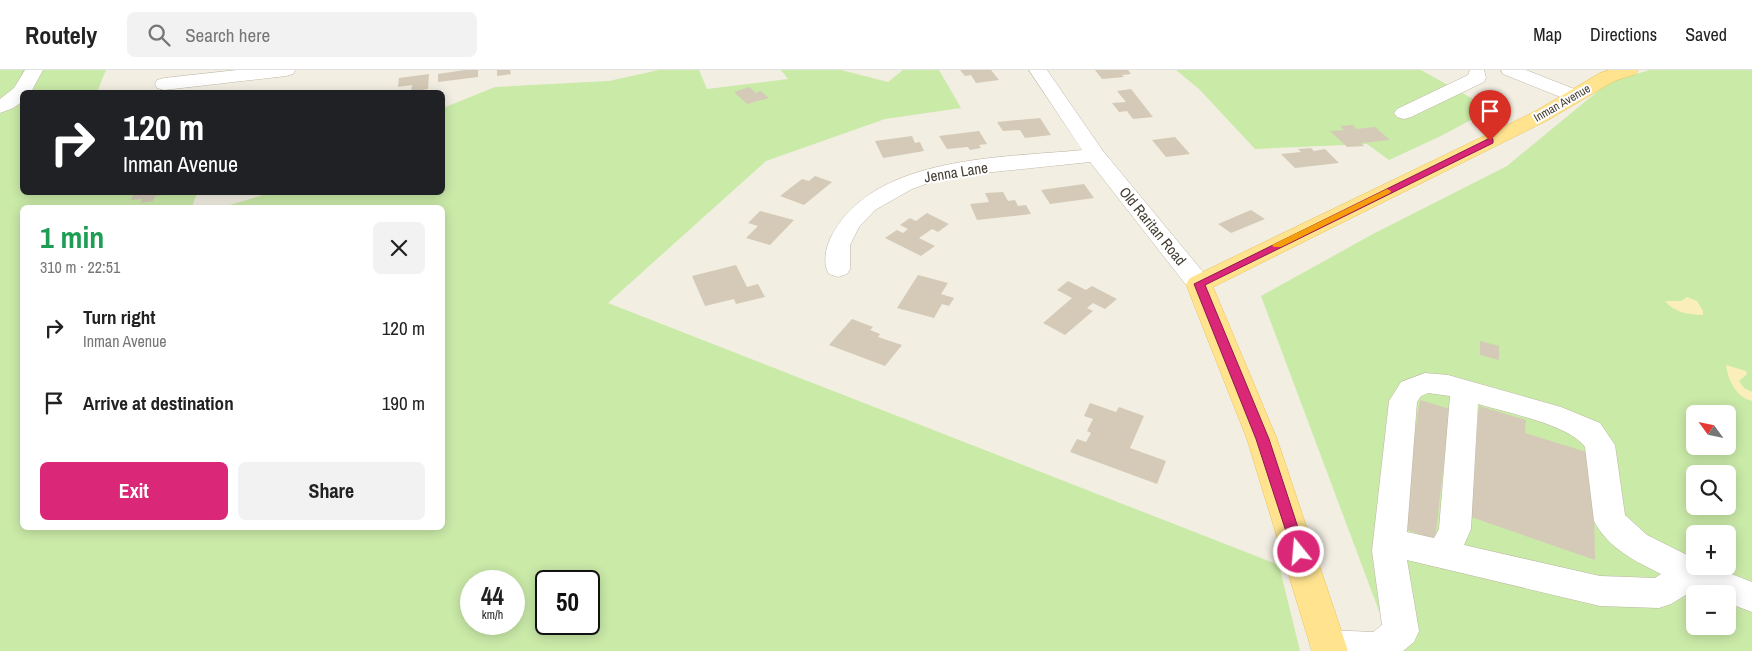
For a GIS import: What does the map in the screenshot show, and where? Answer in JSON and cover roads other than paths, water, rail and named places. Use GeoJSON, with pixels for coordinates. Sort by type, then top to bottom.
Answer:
{"type":"FeatureCollection","features":[{"type":"Feature","properties":{"kind":"main road","name":"Inman Avenue"},"geometry":{"type":"LineString","coordinates":[[1199,284],[1541,116],[1607,77],[1629,70]]}},
{"type":"Feature","properties":{"kind":"main road","name":"Old Raritan Road"},"geometry":{"type":"LineString","coordinates":[[1199,284],[1262,439],[1329,648]]}},
{"type":"Feature","properties":{"kind":"street"},"geometry":{"type":"LineString","coordinates":[[24,90],[28,86],[34,70]]}},
{"type":"Feature","properties":{"kind":"street"},"geometry":{"type":"LineString","coordinates":[[164,84],[192,87],[286,70]]}},
{"type":"Feature","properties":{"kind":"street","name":"Old Raritan Road"},"geometry":{"type":"LineString","coordinates":[[1038,70],[1096,156],[1199,284]]}},
{"type":"Feature","properties":{"kind":"street"},"geometry":{"type":"LineString","coordinates":[[1473,72],[1485,75],[1497,70]]}},
{"type":"Feature","properties":{"kind":"street"},"geometry":{"type":"LineString","coordinates":[[1510,70],[1575,96]]}},
{"type":"Feature","properties":{"kind":"street"},"geometry":{"type":"LineString","coordinates":[[1404,113],[1476,78],[1473,72]]}},
{"type":"Feature","properties":{"kind":"street"},"geometry":{"type":"LineString","coordinates":[[0,108],[12,102],[20,94]]}},
{"type":"Feature","properties":{"kind":"street","name":"Jenna Lane"},"geometry":{"type":"LineString","coordinates":[[838,269],[838,245],[849,224],[872,201],[904,184],[942,171],[1096,156]]}},
{"type":"Feature","properties":{"kind":"street"},"geometry":{"type":"LineString","coordinates":[[1329,648],[1379,649],[1401,631],[1389,552],[1403,401],[1411,389],[1425,382],[1448,385],[1561,418],[1590,431],[1600,445],[1610,521],[1635,544],[1686,571]]}},
{"type":"Feature","properties":{"kind":"street"},"geometry":{"type":"LineString","coordinates":[[1449,542],[1465,390]]}},
{"type":"Feature","properties":{"kind":"street"},"geometry":{"type":"LineString","coordinates":[[1389,552],[1402,545],[1449,542],[1486,565],[1600,591],[1659,593],[1690,575]]}},
{"type":"Feature","properties":{"kind":"street"},"geometry":{"type":"LineString","coordinates":[[1695,575],[1752,597]]}}]}
